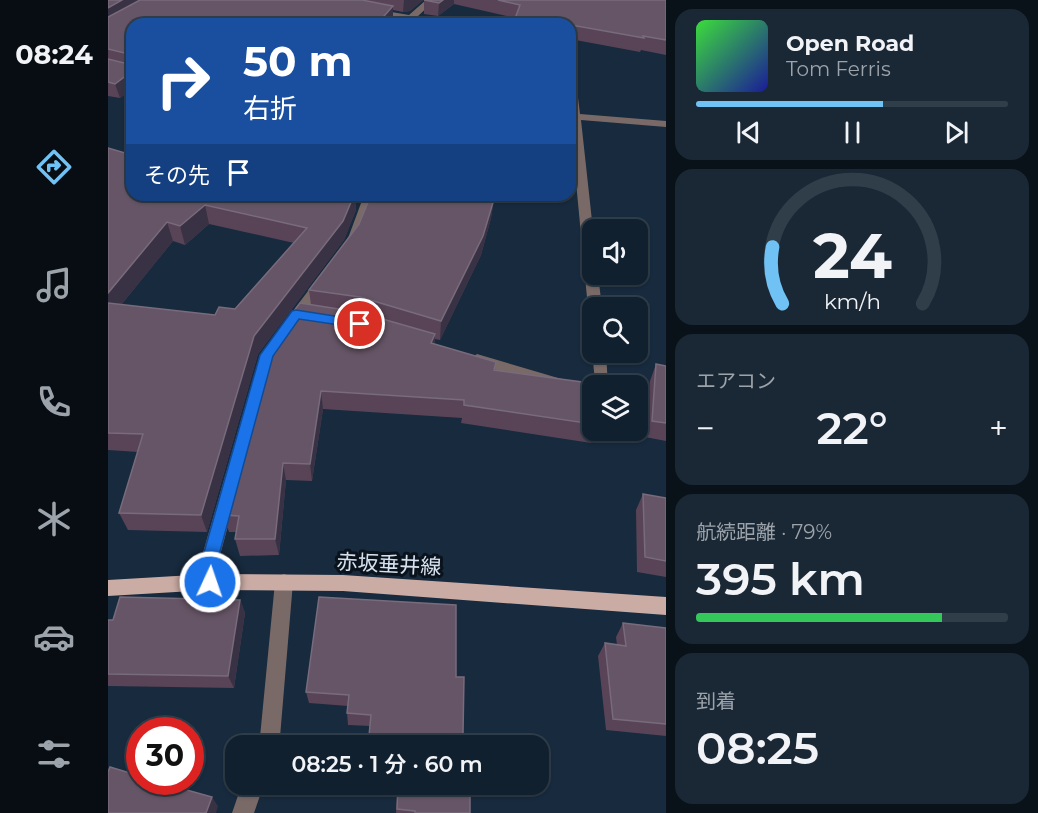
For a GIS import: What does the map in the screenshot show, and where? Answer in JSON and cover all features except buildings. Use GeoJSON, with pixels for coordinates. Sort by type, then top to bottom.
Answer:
{"type":"FeatureCollection","features":[{"type":"Feature","properties":{"kind":"main road","name":"赤坂垂井線"},"geometry":{"type":"LineString","coordinates":[[108,588],[210,582],[344,583],[666,606]]}},
{"type":"Feature","properties":{"kind":"street"},"geometry":{"type":"LineString","coordinates":[[410,18],[431,0]]}},
{"type":"Feature","properties":{"kind":"street"},"geometry":{"type":"LineString","coordinates":[[365,10],[396,18]]}},
{"type":"Feature","properties":{"kind":"street"},"geometry":{"type":"LineString","coordinates":[[576,117],[666,124]]}},
{"type":"Feature","properties":{"kind":"street"},"geometry":{"type":"LineString","coordinates":[[576,143],[594,297]]}},
{"type":"Feature","properties":{"kind":"street"},"geometry":{"type":"LineString","coordinates":[[345,251],[352,242],[368,201]]}},
{"type":"Feature","properties":{"kind":"street"},"geometry":{"type":"LineString","coordinates":[[210,582],[207,570],[267,355],[331,269]]}},
{"type":"Feature","properties":{"kind":"street"},"geometry":{"type":"LineString","coordinates":[[296,314],[318,317]]}},
{"type":"Feature","properties":{"kind":"street"},"geometry":{"type":"LineString","coordinates":[[460,353],[582,390]]}},
{"type":"Feature","properties":{"kind":"street"},"geometry":{"type":"LineString","coordinates":[[270,735],[284,582]]}},
{"type":"Feature","properties":{"kind":"street"},"geometry":{"type":"LineString","coordinates":[[243,813],[249,795]]}},
{"type":"Feature","properties":{"kind":"route"},"geometry":{"type":"LineString","coordinates":[[210,582],[207,570],[267,355],[296,314],[360,324]]}}]}
